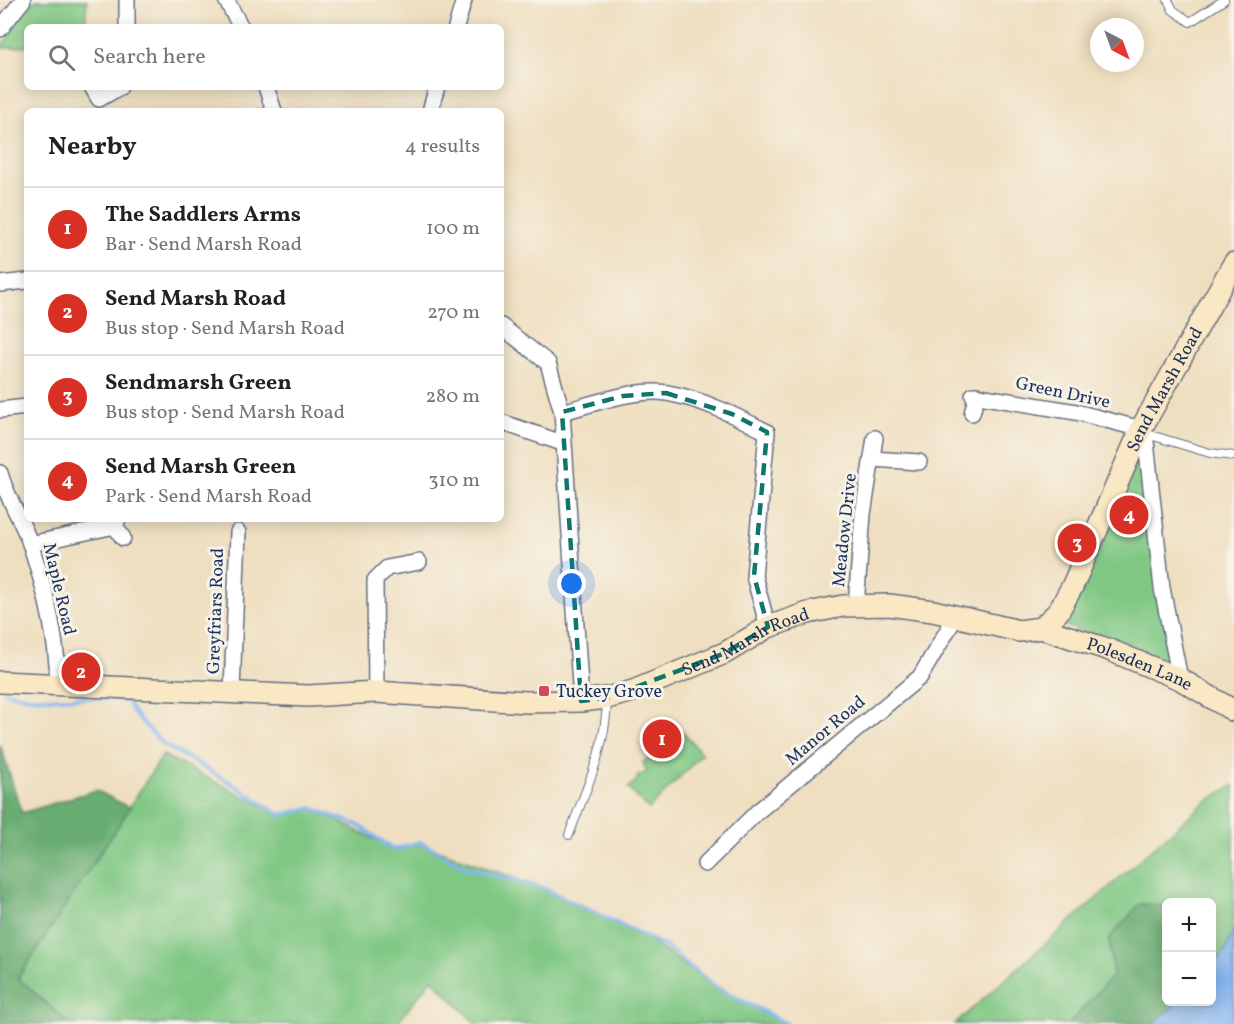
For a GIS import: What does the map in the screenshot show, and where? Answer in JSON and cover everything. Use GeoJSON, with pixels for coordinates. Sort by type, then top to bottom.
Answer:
{"type":"FeatureCollection","features":[{"type":"Feature","properties":{"kind":"main road","name":"Send Marsh Road"},"geometry":{"type":"LineString","coordinates":[[0,682],[319,696],[376,692],[526,702],[581,701],[607,698],[633,691],[725,653],[768,627],[808,613],[856,605],[889,605],[956,616],[1019,631],[1041,628],[1058,612],[1072,587],[1144,429],[1234,263]]}},
{"type":"Feature","properties":{"kind":"main road","name":"Polesden Lane"},"geometry":{"type":"LineString","coordinates":[[1041,628],[1107,649],[1180,679],[1234,711]]}},
{"type":"Feature","properties":{"kind":"street"},"geometry":{"type":"LineString","coordinates":[[0,28],[23,0]]}},
{"type":"Feature","properties":{"kind":"street"},"geometry":{"type":"LineString","coordinates":[[127,0],[127,24]]}},
{"type":"Feature","properties":{"kind":"street"},"geometry":{"type":"LineString","coordinates":[[226,0],[240,24]]}},
{"type":"Feature","properties":{"kind":"street"},"geometry":{"type":"LineString","coordinates":[[457,24],[464,0]]}},
{"type":"Feature","properties":{"kind":"street"},"geometry":{"type":"LineString","coordinates":[[94,90],[99,99],[115,90]]}},
{"type":"Feature","properties":{"kind":"street"},"geometry":{"type":"LineString","coordinates":[[267,90],[273,108]]}},
{"type":"Feature","properties":{"kind":"street"},"geometry":{"type":"LineString","coordinates":[[431,108],[436,90]]}},
{"type":"Feature","properties":{"kind":"street"},"geometry":{"type":"LineString","coordinates":[[0,284],[24,281]]}},
{"type":"Feature","properties":{"kind":"street"},"geometry":{"type":"LineString","coordinates":[[504,328],[548,363],[562,411],[562,443],[581,701]]}},
{"type":"Feature","properties":{"kind":"street"},"geometry":{"type":"LineString","coordinates":[[562,411],[623,396],[666,393],[732,414],[767,432],[754,576],[768,627]]}},
{"type":"Feature","properties":{"kind":"street","name":"Green Drive"},"geometry":{"type":"LineString","coordinates":[[972,413],[975,395],[1076,412],[1144,429]]}},
{"type":"Feature","properties":{"kind":"street"},"geometry":{"type":"LineString","coordinates":[[0,410],[24,407]]}},
{"type":"Feature","properties":{"kind":"street"},"geometry":{"type":"LineString","coordinates":[[504,423],[562,443]]}},
{"type":"Feature","properties":{"kind":"street"},"geometry":{"type":"LineString","coordinates":[[1144,429],[1162,588],[1180,679]]}},
{"type":"Feature","properties":{"kind":"street","name":"Meadow Drive"},"geometry":{"type":"LineString","coordinates":[[856,605],[863,514],[875,438]]}},
{"type":"Feature","properties":{"kind":"street","name":"Meadow Drive"},"geometry":{"type":"LineString","coordinates":[[872,459],[919,462]]}},
{"type":"Feature","properties":{"kind":"street","name":"Maple Road"},"geometry":{"type":"LineString","coordinates":[[0,473],[30,544],[51,631],[58,683]]}},
{"type":"Feature","properties":{"kind":"street"},"geometry":{"type":"LineString","coordinates":[[30,544],[118,527]]}},
{"type":"Feature","properties":{"kind":"street","name":"Greyfriars Road"},"geometry":{"type":"LineString","coordinates":[[232,692],[238,532]]}},
{"type":"Feature","properties":{"kind":"street"},"geometry":{"type":"LineString","coordinates":[[376,692],[375,580],[387,568],[419,562]]}},
{"type":"Feature","properties":{"kind":"street","name":"Manor Road"},"geometry":{"type":"LineString","coordinates":[[705,864],[758,812],[920,677],[956,616]]}},
{"type":"Feature","properties":{"kind":"lane"},"geometry":{"type":"LineString","coordinates":[[1168,0],[1173,10],[1190,22],[1224,0]]}},
{"type":"Feature","properties":{"kind":"lane"},"geometry":{"type":"LineString","coordinates":[[1144,429],[1210,453],[1234,456]]}},
{"type":"Feature","properties":{"kind":"lane"},"geometry":{"type":"LineString","coordinates":[[568,835],[600,753],[606,730],[607,698]]}},
{"type":"Feature","properties":{"kind":"highlighted area"},"geometry":{"type":"Polygon","coordinates":[[[666,393],[732,414],[767,432],[754,576],[768,627],[725,653],[607,698],[581,701],[562,412],[623,396],[666,393]]]}},
{"type":"Feature","properties":{"kind":"green space"},"geometry":{"type":"Polygon","coordinates":[[[36,0],[87,0],[85,24],[24,24],[24,46],[1,48],[25,10],[36,0]]]}},
{"type":"Feature","properties":{"kind":"green space"},"geometry":{"type":"Polygon","coordinates":[[[1142,443],[1171,659],[1167,661],[1058,623],[1142,443]]]}},
{"type":"Feature","properties":{"kind":"green space"},"geometry":{"type":"Polygon","coordinates":[[[681,730],[702,754],[649,809],[628,788],[638,779],[637,777],[647,772],[643,762],[659,752],[665,758],[681,743],[675,736],[681,730]]]}},
{"type":"Feature","properties":{"kind":"green space"},"geometry":{"type":"Polygon","coordinates":[[[0,744],[22,813],[96,790],[130,808],[18,978],[69,1024],[0,1024],[0,744]]]}},
{"type":"Feature","properties":{"kind":"green space"},"geometry":{"type":"Polygon","coordinates":[[[163,755],[280,815],[312,808],[394,849],[420,843],[541,888],[640,934],[716,987],[787,1024],[476,1024],[432,979],[396,1024],[69,1024],[18,978],[163,755]]]}},
{"type":"Feature","properties":{"kind":"green space"},"geometry":{"type":"Polygon","coordinates":[[[1234,785],[1234,933],[1226,949],[1216,960],[1216,898],[1162,898],[1162,906],[1140,904],[1109,938],[1113,975],[1072,1024],[955,1024],[1205,802],[1234,785]]]}},
{"type":"Feature","properties":{"kind":"green space"},"geometry":{"type":"Polygon","coordinates":[[[1140,904],[1162,906],[1162,1006],[1174,1006],[1153,1024],[1069,1024],[1113,975],[1109,938],[1140,904]]]}},
{"type":"Feature","properties":{"kind":"water"},"geometry":{"type":"Polygon","coordinates":[[[1234,928],[1234,1024],[1153,1024],[1174,1006],[1216,1006],[1216,960],[1226,949],[1234,928]]]}},
{"type":"Feature","properties":{"kind":"waterway"},"geometry":{"type":"LineString","coordinates":[[6,692],[20,696],[127,701],[135,715],[163,744],[231,783],[280,815],[311,808],[358,825],[394,850],[420,842],[467,868],[541,887],[665,946],[716,987],[787,1024]]}},
{"type":"Feature","properties":{"kind":"place","name":"Send Marsh Green"},"geometry":{"type":"Point","coordinates":[1129,515]}},
{"type":"Feature","properties":{"kind":"place","name":"Sendmarsh Green"},"geometry":{"type":"Point","coordinates":[1077,543]}},
{"type":"Feature","properties":{"kind":"place","name":"Send Marsh Road"},"geometry":{"type":"Point","coordinates":[81,672]}},
{"type":"Feature","properties":{"kind":"place","name":"Tuckey Grove"},"geometry":{"type":"Point","coordinates":[544,691]}},
{"type":"Feature","properties":{"kind":"place","name":"The Saddlers Arms"},"geometry":{"type":"Point","coordinates":[662,739]}}]}
